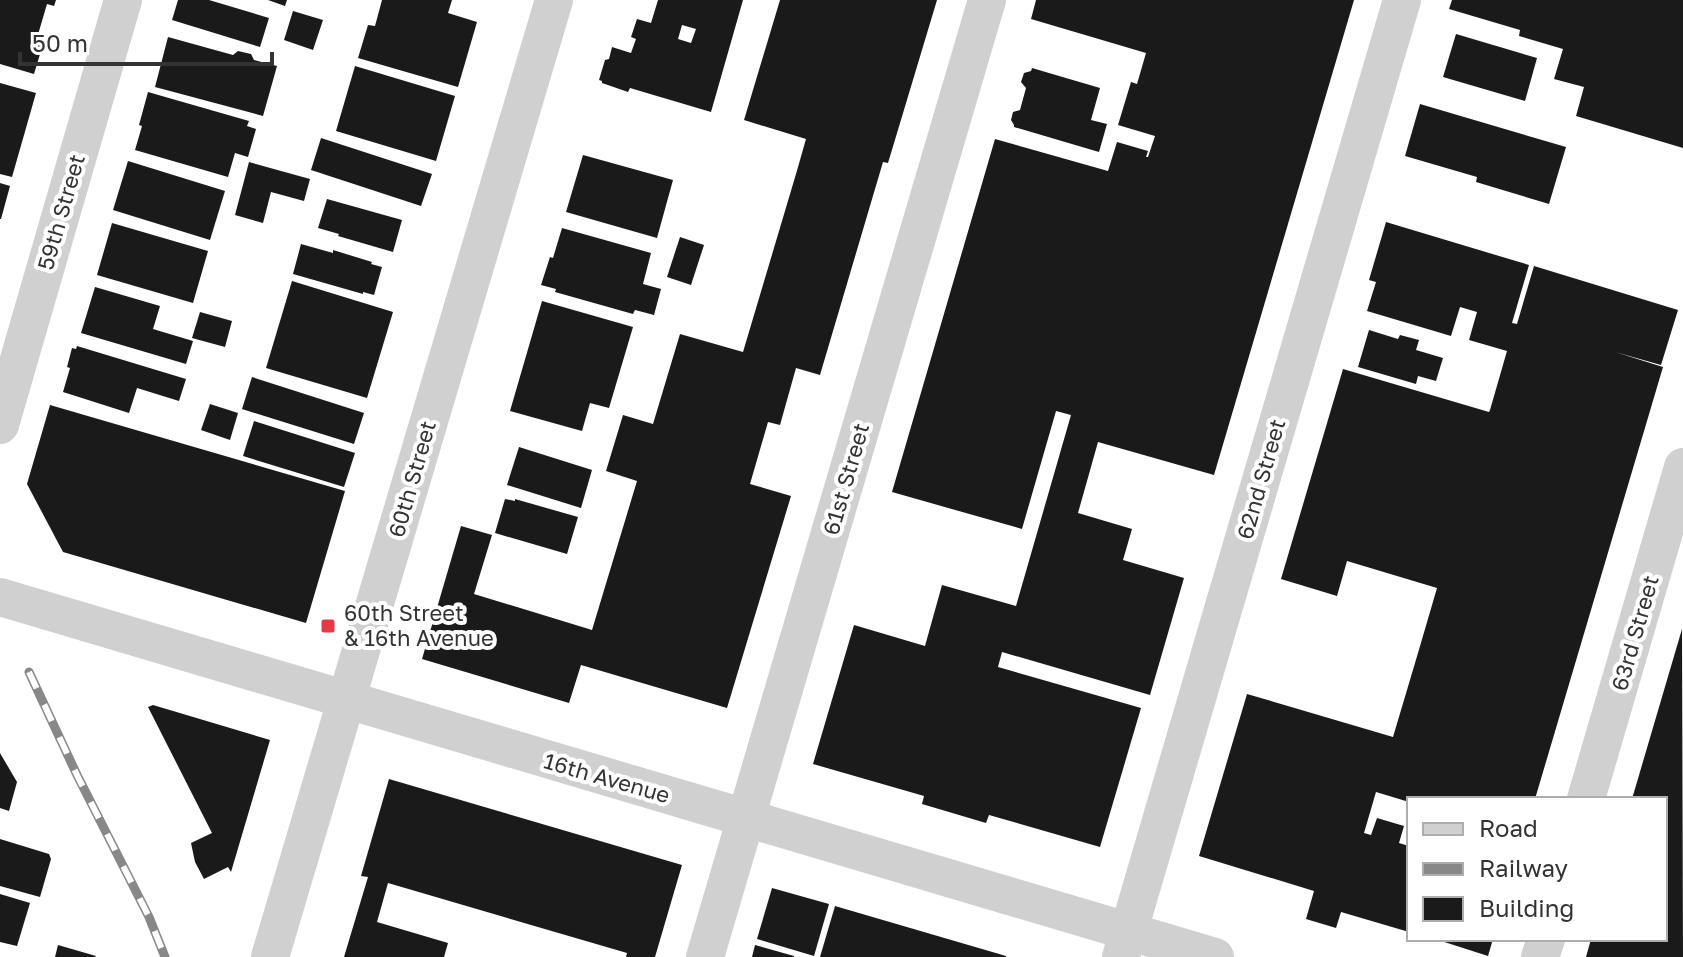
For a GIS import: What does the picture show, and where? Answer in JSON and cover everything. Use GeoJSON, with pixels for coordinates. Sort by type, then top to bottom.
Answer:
{"type":"FeatureCollection","features":[{"type":"Feature","properties":{"kind":"street","name":"59th Street"},"geometry":{"type":"LineString","coordinates":[[0,425],[123,0]]}},
{"type":"Feature","properties":{"kind":"street","name":"60th Street"},"geometry":{"type":"LineString","coordinates":[[270,957],[554,0]]}},
{"type":"Feature","properties":{"kind":"street","name":"61st Street"},"geometry":{"type":"LineString","coordinates":[[705,957],[987,0]]}},
{"type":"Feature","properties":{"kind":"street","name":"62nd Street"},"geometry":{"type":"LineString","coordinates":[[1124,944],[1402,0]]}},
{"type":"Feature","properties":{"kind":"street","name":"63rd Street"},"geometry":{"type":"LineString","coordinates":[[1587,797],[1683,467]]}},
{"type":"Feature","properties":{"kind":"street","name":"16th Avenue"},"geometry":{"type":"LineString","coordinates":[[0,597],[745,819],[1124,944],[1215,957]]}},
{"type":"Feature","properties":{"kind":"building"},"geometry":{"type":"Polygon","coordinates":[[[0,0],[56,0],[54,6],[47,4],[37,38],[44,41],[34,74],[0,64],[0,0]]]}},
{"type":"Feature","properties":{"kind":"building"},"geometry":{"type":"Polygon","coordinates":[[[178,0],[209,0],[269,18],[260,47],[172,20],[178,0]]]}},
{"type":"Feature","properties":{"kind":"building"},"geometry":{"type":"Polygon","coordinates":[[[268,0],[287,0],[285,6],[268,0]]]}},
{"type":"Feature","properties":{"kind":"building"},"geometry":{"type":"Polygon","coordinates":[[[382,0],[452,0],[448,13],[477,22],[458,87],[358,58],[368,25],[375,26],[382,0]]]}},
{"type":"Feature","properties":{"kind":"building"},"geometry":{"type":"Polygon","coordinates":[[[658,0],[743,0],[711,112],[630,88],[628,92],[599,80],[612,47],[631,53],[636,39],[631,37],[637,19],[651,23],[658,0]],[[682,25],[678,39],[691,43],[696,29],[682,25]]]}},
{"type":"Feature","properties":{"kind":"building"},"geometry":{"type":"Polygon","coordinates":[[[780,0],[937,0],[888,163],[883,162],[820,375],[796,368],[780,425],[768,422],[750,484],[791,496],[727,708],[581,665],[569,703],[422,659],[461,526],[492,535],[474,594],[592,630],[637,481],[606,471],[623,415],[653,424],[680,334],[743,352],[806,139],[744,120],[780,0]]]}},
{"type":"Feature","properties":{"kind":"building"},"geometry":{"type":"Polygon","coordinates":[[[1036,0],[1354,0],[1214,475],[1098,442],[1078,513],[1132,529],[1123,560],[1184,578],[1150,695],[1002,652],[998,667],[1141,708],[1100,847],[989,815],[986,823],[922,804],[924,796],[813,764],[854,625],[925,646],[942,585],[1016,606],[1071,415],[1056,411],[1022,529],[892,492],[995,139],[1108,171],[1117,142],[1148,151],[1148,157],[1155,136],[1118,125],[1131,82],[1137,84],[1146,53],[1031,19],[1036,0]]]}},
{"type":"Feature","properties":{"kind":"building"},"geometry":{"type":"Polygon","coordinates":[[[1452,0],[1683,0],[1683,148],[1576,116],[1584,87],[1554,79],[1563,49],[1519,36],[1520,30],[1449,9],[1452,0]]]}},
{"type":"Feature","properties":{"kind":"building"},"geometry":{"type":"Polygon","coordinates":[[[293,11],[323,20],[313,50],[284,40],[293,11]]]}},
{"type":"Feature","properties":{"kind":"building"},"geometry":{"type":"Polygon","coordinates":[[[1456,34],[1537,58],[1525,101],[1443,77],[1456,34]]]}},
{"type":"Feature","properties":{"kind":"building"},"geometry":{"type":"Polygon","coordinates":[[[168,37],[233,55],[238,51],[251,54],[254,60],[277,66],[263,116],[155,87],[168,37]]]}},
{"type":"Feature","properties":{"kind":"building"},"geometry":{"type":"Polygon","coordinates":[[[355,66],[455,96],[436,161],[336,131],[355,66]]]}},
{"type":"Feature","properties":{"kind":"building"},"geometry":{"type":"Polygon","coordinates":[[[1032,68],[1100,88],[1091,120],[1107,124],[1099,152],[1014,127],[1011,120],[1013,112],[1020,110],[1026,88],[1021,82],[1024,73],[1032,68]]]}},
{"type":"Feature","properties":{"kind":"building"},"geometry":{"type":"Polygon","coordinates":[[[0,83],[36,93],[12,177],[0,174],[0,83]]]}},
{"type":"Feature","properties":{"kind":"building"},"geometry":{"type":"Polygon","coordinates":[[[148,92],[249,121],[247,126],[256,129],[248,157],[235,153],[228,177],[135,150],[148,92]]]}},
{"type":"Feature","properties":{"kind":"building"},"geometry":{"type":"Polygon","coordinates":[[[1420,104],[1566,147],[1549,204],[1476,182],[1477,177],[1405,156],[1420,104]]]}},
{"type":"Feature","properties":{"kind":"building"},"geometry":{"type":"Polygon","coordinates":[[[321,138],[432,174],[421,206],[311,170],[321,138]]]}},
{"type":"Feature","properties":{"kind":"building"},"geometry":{"type":"Polygon","coordinates":[[[583,155],[673,180],[657,238],[566,212],[583,155]]]}},
{"type":"Feature","properties":{"kind":"building"},"geometry":{"type":"Polygon","coordinates":[[[128,161],[225,191],[210,240],[113,210],[128,161]]]}},
{"type":"Feature","properties":{"kind":"building"},"geometry":{"type":"Polygon","coordinates":[[[249,162],[310,179],[304,201],[271,192],[263,223],[235,215],[249,162]]]}},
{"type":"Feature","properties":{"kind":"building"},"geometry":{"type":"Polygon","coordinates":[[[0,183],[10,186],[1,219],[0,219],[0,183]]]}},
{"type":"Feature","properties":{"kind":"building"},"geometry":{"type":"Polygon","coordinates":[[[327,199],[402,220],[393,252],[318,228],[327,199]]]}},
{"type":"Feature","properties":{"kind":"building"},"geometry":{"type":"Polygon","coordinates":[[[1386,222],[1529,265],[1512,323],[1517,324],[1534,266],[1678,310],[1661,365],[1615,352],[1663,367],[1536,797],[1407,797],[1407,801],[1376,792],[1364,833],[1371,835],[1377,818],[1404,826],[1399,843],[1407,845],[1407,931],[1341,912],[1336,928],[1306,919],[1314,891],[1199,856],[1247,694],[1393,737],[1418,653],[1437,588],[1347,561],[1337,596],[1281,579],[1343,369],[1490,410],[1507,351],[1469,340],[1477,312],[1460,307],[1451,336],[1367,311],[1376,282],[1369,280],[1386,222]]]}},
{"type":"Feature","properties":{"kind":"building"},"geometry":{"type":"Polygon","coordinates":[[[112,223],[208,251],[193,303],[97,275],[112,223]]]}},
{"type":"Feature","properties":{"kind":"building"},"geometry":{"type":"Polygon","coordinates":[[[562,228],[651,253],[643,284],[661,289],[654,315],[635,310],[633,314],[555,292],[556,289],[541,285],[562,228]]]}},
{"type":"Feature","properties":{"kind":"building"},"geometry":{"type":"Polygon","coordinates":[[[680,237],[704,245],[691,285],[667,277],[680,237]]]}},
{"type":"Feature","properties":{"kind":"building"},"geometry":{"type":"Polygon","coordinates":[[[301,244],[333,253],[333,250],[382,267],[374,295],[293,274],[301,244]]]}},
{"type":"Feature","properties":{"kind":"building"},"geometry":{"type":"Polygon","coordinates":[[[292,281],[393,312],[367,398],[266,368],[292,281]]]}},
{"type":"Feature","properties":{"kind":"building"},"geometry":{"type":"Polygon","coordinates":[[[95,287],[160,306],[153,329],[193,341],[186,364],[81,333],[95,287]]]}},
{"type":"Feature","properties":{"kind":"building"},"geometry":{"type":"Polygon","coordinates":[[[542,301],[633,327],[609,408],[590,403],[582,431],[510,411],[542,301]]]}},
{"type":"Feature","properties":{"kind":"building"},"geometry":{"type":"Polygon","coordinates":[[[200,312],[232,321],[225,347],[192,338],[200,312]]]}},
{"type":"Feature","properties":{"kind":"building"},"geometry":{"type":"Polygon","coordinates":[[[1369,330],[1398,339],[1400,335],[1419,340],[1416,350],[1443,358],[1436,381],[1418,376],[1416,384],[1358,367],[1369,330]]]}},
{"type":"Feature","properties":{"kind":"building"},"geometry":{"type":"Polygon","coordinates":[[[77,346],[186,379],[179,401],[137,388],[129,413],[63,392],[72,348],[76,349],[77,346]]]}},
{"type":"Feature","properties":{"kind":"building"},"geometry":{"type":"Polygon","coordinates":[[[252,377],[364,413],[354,444],[242,409],[252,377]]]}},
{"type":"Feature","properties":{"kind":"building"},"geometry":{"type":"Polygon","coordinates":[[[210,404],[238,413],[230,440],[201,430],[210,404]]]}},
{"type":"Feature","properties":{"kind":"building"},"geometry":{"type":"Polygon","coordinates":[[[50,405],[345,491],[306,623],[63,552],[27,484],[50,405]]]}},
{"type":"Feature","properties":{"kind":"building"},"geometry":{"type":"Polygon","coordinates":[[[254,421],[355,453],[344,487],[243,456],[254,421]]]}},
{"type":"Feature","properties":{"kind":"building"},"geometry":{"type":"Polygon","coordinates":[[[519,447],[592,470],[581,508],[507,485],[519,447]]]}},
{"type":"Feature","properties":{"kind":"building"},"geometry":{"type":"Polygon","coordinates":[[[505,499],[578,517],[567,554],[495,533],[505,499]]]}},
{"type":"Feature","properties":{"kind":"building"},"geometry":{"type":"Polygon","coordinates":[[[1682,629],[1683,957],[1586,957],[1590,941],[1667,941],[1667,797],[1633,797],[1682,629]]]}},
{"type":"Feature","properties":{"kind":"building"},"geometry":{"type":"Polygon","coordinates":[[[153,705],[270,740],[231,872],[228,867],[204,879],[195,862],[191,843],[212,833],[148,707],[153,705]]]}},
{"type":"Feature","properties":{"kind":"building"},"geometry":{"type":"Polygon","coordinates":[[[0,753],[17,782],[9,811],[0,808],[0,753]]]}},
{"type":"Feature","properties":{"kind":"building"},"geometry":{"type":"Polygon","coordinates":[[[389,779],[682,865],[655,957],[626,957],[627,953],[388,883],[377,922],[448,943],[444,957],[344,957],[368,877],[361,876],[389,779]]]}},
{"type":"Feature","properties":{"kind":"building"},"geometry":{"type":"Polygon","coordinates":[[[0,839],[49,854],[51,859],[40,897],[0,886],[0,839]]]}},
{"type":"Feature","properties":{"kind":"building"},"geometry":{"type":"Polygon","coordinates":[[[772,888],[829,904],[814,956],[757,939],[772,888]]]}},
{"type":"Feature","properties":{"kind":"building"},"geometry":{"type":"Polygon","coordinates":[[[0,894],[30,903],[17,946],[0,942],[0,894]]]}},
{"type":"Feature","properties":{"kind":"building"},"geometry":{"type":"Polygon","coordinates":[[[835,906],[1006,956],[1006,957],[820,957],[835,906]]]}},
{"type":"Feature","properties":{"kind":"building"},"geometry":{"type":"Polygon","coordinates":[[[1441,941],[1492,941],[1488,956],[1441,941]]]}},
{"type":"Feature","properties":{"kind":"building"},"geometry":{"type":"Polygon","coordinates":[[[58,945],[96,956],[55,957],[58,945]]]}},
{"type":"Feature","properties":{"kind":"building"},"geometry":{"type":"Polygon","coordinates":[[[755,945],[794,956],[794,957],[752,957],[755,945]]]}},
{"type":"Feature","properties":{"kind":"railway"},"geometry":{"type":"LineString","coordinates":[[29,672],[149,917],[165,957]]}},
{"type":"Feature","properties":{"kind":"place","name":"60th Street & 16th Avenue"},"geometry":{"type":"Point","coordinates":[328,626]}}]}
